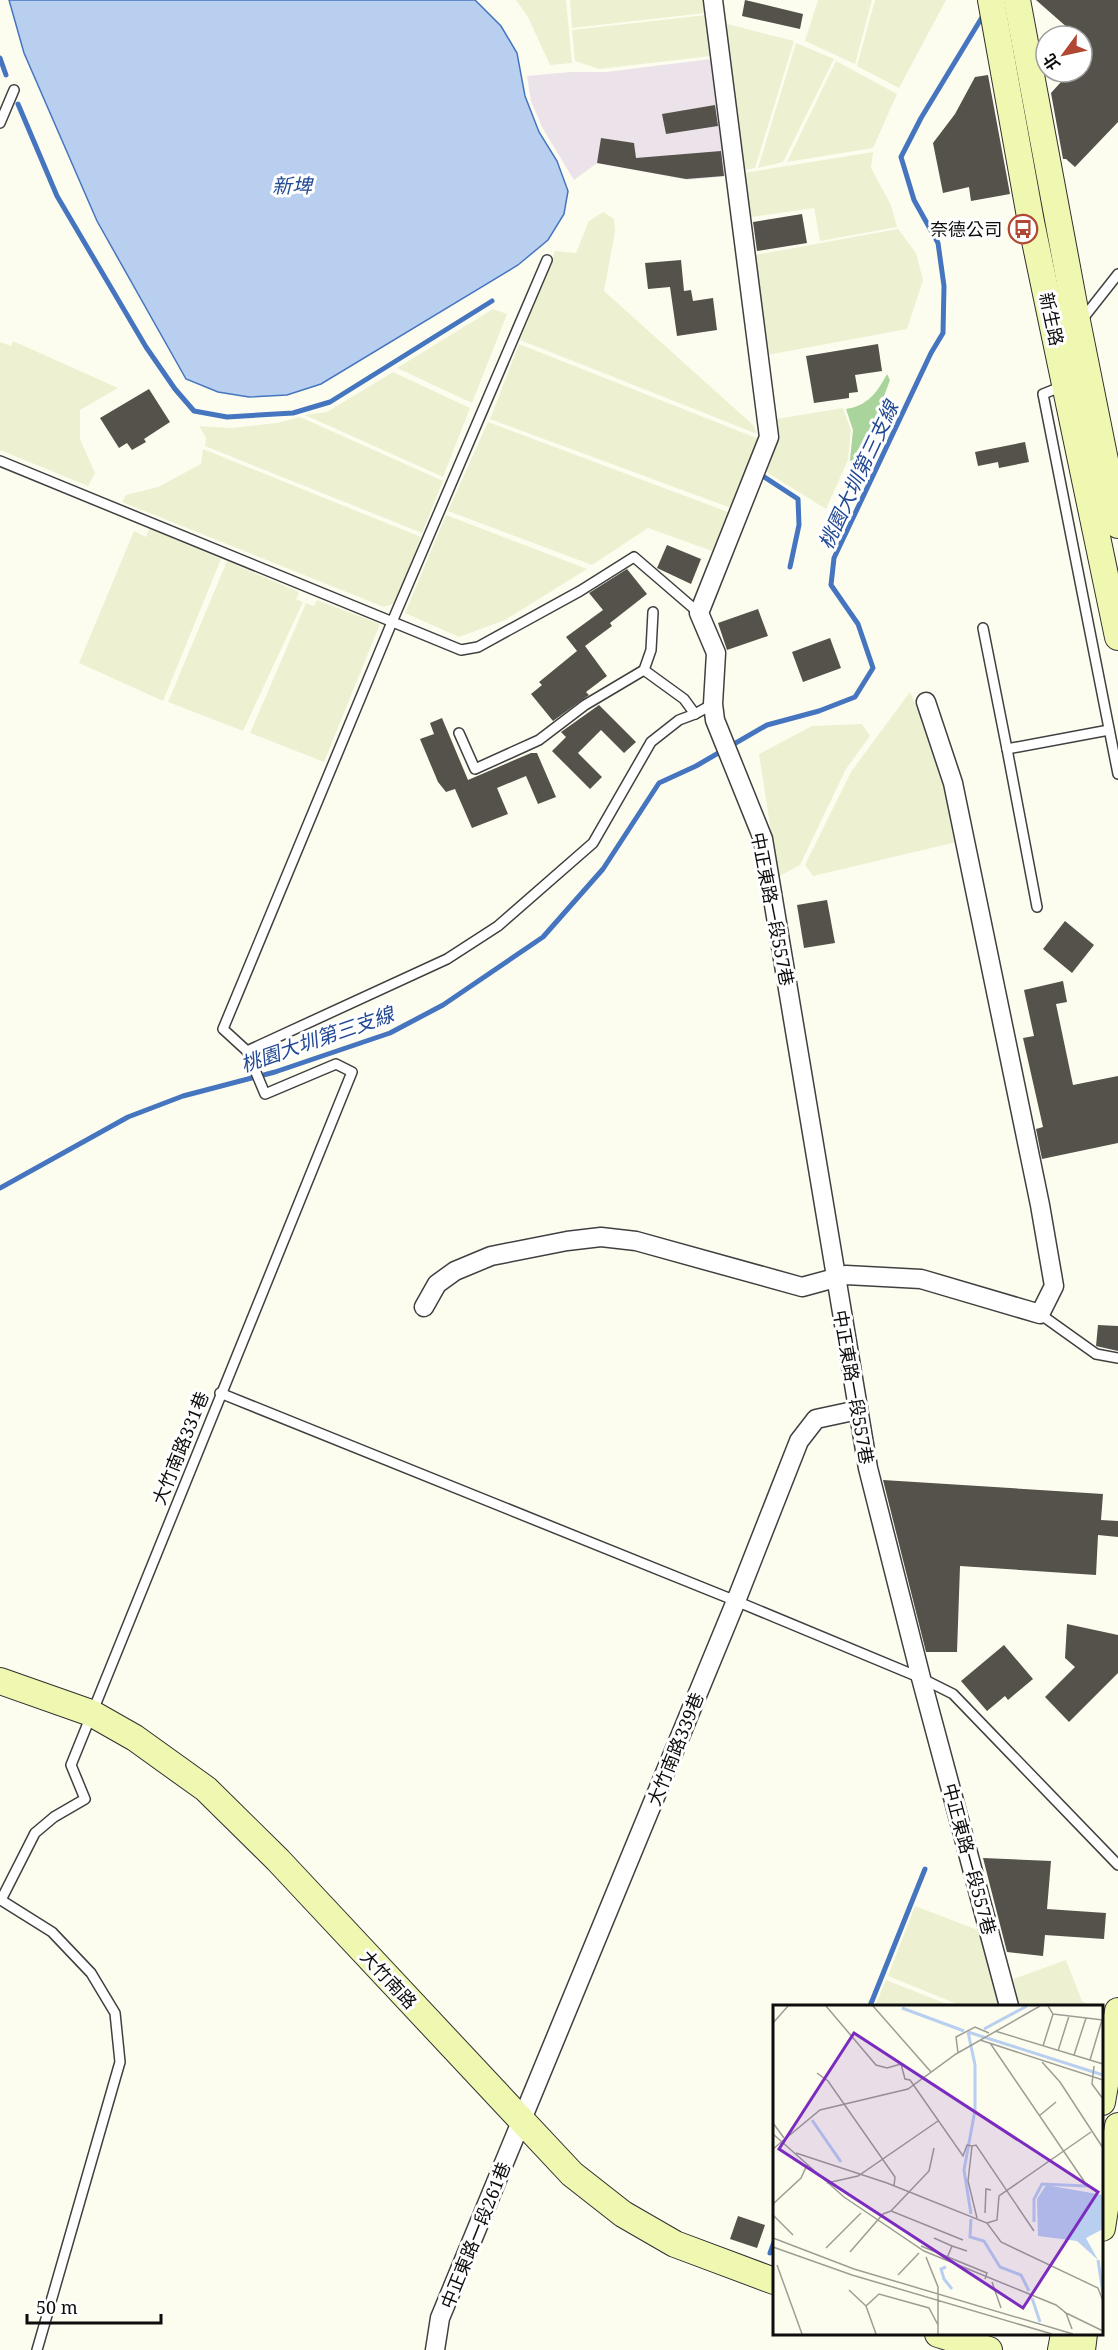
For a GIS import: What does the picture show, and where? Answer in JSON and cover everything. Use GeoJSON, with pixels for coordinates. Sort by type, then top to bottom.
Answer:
{"type":"FeatureCollection","features":[{"type":"Feature","properties":{"kind":"main road","name":"新生路"},"geometry":{"type":"LineString","coordinates":[[991,0],[1031,222],[1118,525]]}},
{"type":"Feature","properties":{"kind":"main road","name":"新生路"},"geometry":{"type":"LineString","coordinates":[[1017,0],[1078,326],[1077,383],[1118,637]]}},
{"type":"Feature","properties":{"kind":"main road","name":"大竹南路"},"geometry":{"type":"LineString","coordinates":[[0,1681],[91,1713],[135,1738],[206,1790],[278,1860],[572,2174],[623,2214],[675,2244],[773,2282]]}},
{"type":"Feature","properties":{"kind":"main road"},"geometry":{"type":"LineString","coordinates":[[1108,2094],[1118,2011]]}},
{"type":"Feature","properties":{"kind":"main road"},"geometry":{"type":"LineString","coordinates":[[1103,2216],[1118,2126]]}},
{"type":"Feature","properties":{"kind":"main road"},"geometry":{"type":"LineString","coordinates":[[941,2335],[989,2350]]}},
{"type":"Feature","properties":{"kind":"main road"},"geometry":{"type":"LineString","coordinates":[[1061,2350],[1064,2335]]}},
{"type":"Feature","properties":{"kind":"main road"},"geometry":{"type":"LineString","coordinates":[[1082,2350],[1084,2335]]}},
{"type":"Feature","properties":{"kind":"street"},"geometry":{"type":"LineString","coordinates":[[713,0],[769,437],[699,613],[716,654],[714,712]]}},
{"type":"Feature","properties":{"kind":"street"},"geometry":{"type":"LineString","coordinates":[[424,1306],[437,1284],[455,1271],[491,1256],[567,1241],[601,1237],[636,1241],[802,1287],[846,1275],[921,1279],[1040,1314],[1054,1286],[1040,1205],[953,783],[926,702]]}},
{"type":"Feature","properties":{"kind":"street","name":"中正東路一段557巷"},"geometry":{"type":"LineString","coordinates":[[714,712],[763,839],[868,1468],[921,1678],[1008,2005]]}},
{"type":"Feature","properties":{"kind":"street","name":"大竹南路339巷"},"geometry":{"type":"LineString","coordinates":[[521,2122],[736,1601],[799,1441],[816,1419],[858,1410]]}},
{"type":"Feature","properties":{"kind":"street","name":"中正東路一段261巷"},"geometry":{"type":"LineString","coordinates":[[435,2350],[440,2318],[521,2122]]}},
{"type":"Feature","properties":{"kind":"lane"},"geometry":{"type":"LineString","coordinates":[[0,123],[14,90]]}},
{"type":"Feature","properties":{"kind":"lane"},"geometry":{"type":"LineString","coordinates":[[547,260],[392,622],[224,1029],[247,1051],[447,959],[498,926],[593,843],[651,742],[679,720],[695,714],[714,712]]}},
{"type":"Feature","properties":{"kind":"lane"},"geometry":{"type":"LineString","coordinates":[[1078,326],[1118,274]]}},
{"type":"Feature","properties":{"kind":"lane"},"geometry":{"type":"LineString","coordinates":[[1077,383],[1043,394],[1118,774]]}},
{"type":"Feature","properties":{"kind":"lane"},"geometry":{"type":"LineString","coordinates":[[0,461],[461,650],[478,647],[580,591],[634,557],[699,613]]}},
{"type":"Feature","properties":{"kind":"lane"},"geometry":{"type":"LineString","coordinates":[[459,733],[475,769],[539,740],[585,705],[644,670],[651,650],[653,612]]}},
{"type":"Feature","properties":{"kind":"lane"},"geometry":{"type":"LineString","coordinates":[[983,628],[1037,907]]}},
{"type":"Feature","properties":{"kind":"lane"},"geometry":{"type":"LineString","coordinates":[[644,670],[684,699],[695,714]]}},
{"type":"Feature","properties":{"kind":"lane"},"geometry":{"type":"LineString","coordinates":[[1007,749],[1109,730]]}},
{"type":"Feature","properties":{"kind":"lane","name":"大竹南路331巷"},"geometry":{"type":"LineString","coordinates":[[1,1900],[35,1833],[54,1817],[85,1799],[70,1765],[352,1072],[336,1064],[265,1094],[247,1051]]}},
{"type":"Feature","properties":{"kind":"lane"},"geometry":{"type":"LineString","coordinates":[[1040,1314],[1096,1354],[1118,1358]]}},
{"type":"Feature","properties":{"kind":"lane"},"geometry":{"type":"LineString","coordinates":[[220,1393],[736,1601],[921,1678],[953,1694],[1118,1865]]}},
{"type":"Feature","properties":{"kind":"lane"},"geometry":{"type":"LineString","coordinates":[[1,1900],[52,1932],[91,1974],[115,2013],[120,2062],[37,2350]]}},
{"type":"Feature","properties":{"kind":"shaded area"},"geometry":{"type":"Polygon","coordinates":[[[711,59],[727,176],[688,180],[597,163],[574,180],[543,129],[531,101],[527,76],[606,72],[711,59]]]}},
{"type":"Feature","properties":{"kind":"green space"},"geometry":{"type":"Polygon","coordinates":[[[516,0],[566,0],[572,63],[550,65],[528,17],[516,0]]]}},
{"type":"Feature","properties":{"kind":"green space"},"geometry":{"type":"Polygon","coordinates":[[[570,0],[705,0],[706,13],[572,28],[570,0]]]}},
{"type":"Feature","properties":{"kind":"green space"},"geometry":{"type":"Polygon","coordinates":[[[818,0],[872,0],[855,64],[805,41],[818,0]]]}},
{"type":"Feature","properties":{"kind":"green space"},"geometry":{"type":"Polygon","coordinates":[[[875,0],[946,0],[899,88],[857,66],[875,0]]]}},
{"type":"Feature","properties":{"kind":"green space"},"geometry":{"type":"Polygon","coordinates":[[[706,15],[711,56],[599,69],[575,61],[572,30],[706,15]]]}},
{"type":"Feature","properties":{"kind":"green space"},"geometry":{"type":"Polygon","coordinates":[[[723,23],[794,41],[755,168],[744,170],[723,23]]]}},
{"type":"Feature","properties":{"kind":"green space"},"geometry":{"type":"Polygon","coordinates":[[[796,43],[834,59],[783,162],[758,168],[796,43]]]}},
{"type":"Feature","properties":{"kind":"green space"},"geometry":{"type":"Polygon","coordinates":[[[836,61],[897,94],[873,148],[787,162],[836,61]]]}},
{"type":"Feature","properties":{"kind":"green space"},"geometry":{"type":"Polygon","coordinates":[[[873,152],[871,168],[891,205],[897,227],[820,241],[814,208],[751,217],[744,173],[873,152]]]}},
{"type":"Feature","properties":{"kind":"green space"},"geometry":{"type":"Polygon","coordinates":[[[603,212],[614,219],[615,232],[604,291],[753,425],[757,434],[520,340],[555,251],[576,253],[589,221],[603,212]]]}},
{"type":"Feature","properties":{"kind":"green space"},"geometry":{"type":"Polygon","coordinates":[[[898,229],[916,253],[923,280],[907,329],[767,355],[755,255],[898,229]]]}},
{"type":"Feature","properties":{"kind":"green space"},"geometry":{"type":"Polygon","coordinates":[[[493,309],[507,314],[472,403],[397,368],[493,309]]]}},
{"type":"Feature","properties":{"kind":"green space"},"geometry":{"type":"Polygon","coordinates":[[[13,341],[118,388],[80,410],[80,439],[95,473],[88,486],[0,450],[0,342],[11,346],[13,341]]]}},
{"type":"Feature","properties":{"kind":"green space"},"geometry":{"type":"Polygon","coordinates":[[[519,344],[759,439],[731,508],[490,419],[519,344]]]}},
{"type":"Feature","properties":{"kind":"green space"},"geometry":{"type":"Polygon","coordinates":[[[393,372],[470,408],[443,477],[305,415],[327,412],[393,372]]]}},
{"type":"Feature","properties":{"kind":"green space"},"geometry":{"type":"Polygon","coordinates":[[[887,374],[890,380],[861,458],[853,466],[850,460],[853,430],[846,409],[860,405],[871,398],[887,374]]]}},
{"type":"Feature","properties":{"kind":"green space"},"geometry":{"type":"Polygon","coordinates":[[[843,408],[851,430],[848,460],[826,509],[768,473],[763,466],[778,426],[776,419],[843,408]]]}},
{"type":"Feature","properties":{"kind":"green space"},"geometry":{"type":"Polygon","coordinates":[[[300,417],[443,481],[422,533],[205,446],[206,438],[199,426],[231,428],[277,423],[300,417]]]}},
{"type":"Feature","properties":{"kind":"green space"},"geometry":{"type":"Polygon","coordinates":[[[488,422],[728,512],[712,551],[648,528],[592,565],[448,511],[488,422]]]}},
{"type":"Feature","properties":{"kind":"green space"},"geometry":{"type":"Polygon","coordinates":[[[203,449],[421,537],[395,603],[384,607],[122,502],[126,495],[158,487],[201,464],[203,449]]]}},
{"type":"Feature","properties":{"kind":"green space"},"geometry":{"type":"Polygon","coordinates":[[[446,515],[587,569],[505,620],[459,637],[405,613],[446,515]]]}},
{"type":"Feature","properties":{"kind":"green space"},"geometry":{"type":"Polygon","coordinates":[[[149,528],[221,559],[163,701],[79,663],[134,531],[146,537],[149,528]]]}},
{"type":"Feature","properties":{"kind":"green space"},"geometry":{"type":"Polygon","coordinates":[[[227,561],[299,592],[296,599],[303,602],[243,731],[168,702],[227,561]]]}},
{"type":"Feature","properties":{"kind":"green space"},"geometry":{"type":"Polygon","coordinates":[[[317,600],[380,624],[324,762],[250,733],[306,603],[314,606],[317,600]]]}},
{"type":"Feature","properties":{"kind":"green space"},"geometry":{"type":"Polygon","coordinates":[[[910,692],[942,766],[961,841],[813,876],[805,865],[851,772],[910,692]]]}},
{"type":"Feature","properties":{"kind":"green space"},"geometry":{"type":"Polygon","coordinates":[[[862,724],[870,736],[846,769],[800,865],[778,877],[759,754],[812,726],[862,724]]]}},
{"type":"Feature","properties":{"kind":"green space"},"geometry":{"type":"Polygon","coordinates":[[[915,1906],[978,1930],[1000,2005],[960,2005],[888,1976],[915,1906]]]}},
{"type":"Feature","properties":{"kind":"green space"},"geometry":{"type":"Polygon","coordinates":[[[1066,1960],[1082,2001],[1089,2005],[1020,2005],[1013,1979],[1066,1960]]]}},
{"type":"Feature","properties":{"kind":"green space"},"geometry":{"type":"Polygon","coordinates":[[[886,1980],[949,2005],[875,2005],[886,1980]]]}},
{"type":"Feature","properties":{"kind":"water","name":"新埤"},"geometry":{"type":"Polygon","coordinates":[[[9,0],[475,0],[501,26],[517,53],[525,96],[539,132],[557,161],[568,191],[564,214],[548,240],[518,265],[321,384],[287,395],[249,397],[218,392],[186,379],[97,221],[24,53],[9,0]]]}},
{"type":"Feature","properties":{"kind":"building"},"geometry":{"type":"Polygon","coordinates":[[[745,0],[803,14],[800,29],[742,16],[745,0]]]}},
{"type":"Feature","properties":{"kind":"building"},"geometry":{"type":"Polygon","coordinates":[[[1036,0],[1118,0],[1118,122],[1075,167],[1063,159],[1051,93],[1059,84],[1094,84],[1094,24],[1063,24],[1036,0]]]}},
{"type":"Feature","properties":{"kind":"building"},"geometry":{"type":"Polygon","coordinates":[[[988,75],[1010,194],[971,201],[969,187],[943,193],[933,143],[955,114],[975,77],[988,75]]]}},
{"type":"Feature","properties":{"kind":"building"},"geometry":{"type":"Polygon","coordinates":[[[715,105],[718,126],[666,134],[662,114],[715,105]]]}},
{"type":"Feature","properties":{"kind":"building"},"geometry":{"type":"Polygon","coordinates":[[[601,138],[634,143],[636,158],[721,151],[724,176],[686,179],[597,163],[601,138]]]}},
{"type":"Feature","properties":{"kind":"building"},"geometry":{"type":"Polygon","coordinates":[[[802,214],[807,243],[757,251],[753,222],[802,214]]]}},
{"type":"Feature","properties":{"kind":"building"},"geometry":{"type":"Polygon","coordinates":[[[681,260],[684,291],[691,290],[693,301],[713,298],[717,330],[677,336],[670,287],[648,289],[645,263],[681,260]]]}},
{"type":"Feature","properties":{"kind":"building"},"geometry":{"type":"Polygon","coordinates":[[[878,344],[882,371],[855,375],[858,392],[849,393],[849,398],[814,403],[806,356],[878,344]]]}},
{"type":"Feature","properties":{"kind":"building"},"geometry":{"type":"Polygon","coordinates":[[[149,389],[170,422],[144,439],[146,442],[132,450],[127,443],[119,448],[100,418],[149,389]]]}},
{"type":"Feature","properties":{"kind":"building"},"geometry":{"type":"Polygon","coordinates":[[[1025,442],[1029,462],[999,468],[998,462],[978,466],[975,452],[1025,442]]]}},
{"type":"Feature","properties":{"kind":"building"},"geometry":{"type":"Polygon","coordinates":[[[667,545],[701,559],[691,584],[657,568],[667,545]]]}},
{"type":"Feature","properties":{"kind":"building"},"geometry":{"type":"Polygon","coordinates":[[[627,569],[647,594],[610,623],[612,626],[585,646],[607,676],[586,692],[589,695],[553,721],[531,694],[542,685],[539,682],[577,651],[566,637],[603,610],[589,593],[627,569]]]}},
{"type":"Feature","properties":{"kind":"building"},"geometry":{"type":"Polygon","coordinates":[[[758,609],[768,636],[727,650],[718,623],[758,609]]]}},
{"type":"Feature","properties":{"kind":"building"},"geometry":{"type":"Polygon","coordinates":[[[830,638],[841,668],[803,682],[792,652],[830,638]]]}},
{"type":"Feature","properties":{"kind":"building"},"geometry":{"type":"Polygon","coordinates":[[[599,705],[636,742],[624,753],[601,730],[578,753],[602,777],[590,789],[552,751],[566,737],[561,732],[599,705]]]}},
{"type":"Feature","properties":{"kind":"building"},"geometry":{"type":"Polygon","coordinates":[[[442,718],[468,780],[531,753],[537,753],[556,797],[538,804],[526,776],[497,788],[508,814],[472,828],[455,789],[446,792],[438,782],[420,739],[434,734],[430,723],[442,718]]]}},
{"type":"Feature","properties":{"kind":"building"},"geometry":{"type":"Polygon","coordinates":[[[827,900],[835,943],[804,948],[797,905],[827,900]]]}},
{"type":"Feature","properties":{"kind":"building"},"geometry":{"type":"Polygon","coordinates":[[[1065,921],[1094,945],[1072,973],[1043,949],[1065,921]]]}},
{"type":"Feature","properties":{"kind":"building"},"geometry":{"type":"Polygon","coordinates":[[[1063,981],[1067,1002],[1056,1004],[1073,1085],[1118,1076],[1118,1143],[1042,1159],[1036,1129],[1043,1127],[1023,1038],[1034,1036],[1024,990],[1063,981]]]}},
{"type":"Feature","properties":{"kind":"building"},"geometry":{"type":"Polygon","coordinates":[[[1098,1325],[1118,1326],[1118,1351],[1096,1346],[1098,1325]]]}},
{"type":"Feature","properties":{"kind":"building"},"geometry":{"type":"Polygon","coordinates":[[[883,1480],[1103,1494],[1101,1520],[1118,1521],[1118,1537],[1098,1535],[1096,1575],[960,1566],[957,1652],[926,1652],[883,1480]]]}},
{"type":"Feature","properties":{"kind":"building"},"geometry":{"type":"Polygon","coordinates":[[[1067,1624],[1118,1635],[1118,1673],[1069,1722],[1045,1697],[1075,1667],[1065,1658],[1067,1624]]]}},
{"type":"Feature","properties":{"kind":"building"},"geometry":{"type":"Polygon","coordinates":[[[1004,1645],[1033,1679],[1008,1700],[1005,1696],[987,1711],[961,1681],[1004,1645]]]}},
{"type":"Feature","properties":{"kind":"building"},"geometry":{"type":"Polygon","coordinates":[[[983,1858],[1051,1861],[1047,1909],[1106,1913],[1104,1939],[1045,1935],[1043,1956],[1007,1952],[983,1858]]]}},
{"type":"Feature","properties":{"kind":"building"},"geometry":{"type":"Polygon","coordinates":[[[738,2216],[765,2225],[757,2248],[730,2239],[738,2216]]]}},
{"type":"Feature","properties":{"kind":"waterway","name":"桃園大圳第三支線"},"geometry":{"type":"LineString","coordinates":[[0,1188],[128,1117],[183,1096],[275,1072],[390,1033],[443,1005],[543,937],[603,869],[659,783],[696,766],[767,725],[819,711],[855,697],[873,668],[858,624],[831,585],[834,558],[931,353],[943,333],[944,286],[938,243],[914,200],[901,157],[921,118],[984,14]]}},
{"type":"Feature","properties":{"kind":"waterway"},"geometry":{"type":"LineString","coordinates":[[0,58],[6,75]]}},
{"type":"Feature","properties":{"kind":"waterway"},"geometry":{"type":"LineString","coordinates":[[18,104],[57,196],[146,347],[175,389],[194,411],[227,417],[293,413],[330,402],[492,301]]}},
{"type":"Feature","properties":{"kind":"waterway"},"geometry":{"type":"LineString","coordinates":[[758,473],[798,499],[799,525],[790,567]]}},
{"type":"Feature","properties":{"kind":"waterway"},"geometry":{"type":"LineString","coordinates":[[870,2005],[925,1869]]}},
{"type":"Feature","properties":{"kind":"waterway"},"geometry":{"type":"LineString","coordinates":[[770,2253],[773,2245]]}},
{"type":"Feature","properties":{"kind":"place","name":"奈德公司"},"geometry":{"type":"Point","coordinates":[1023,229]}}]}
